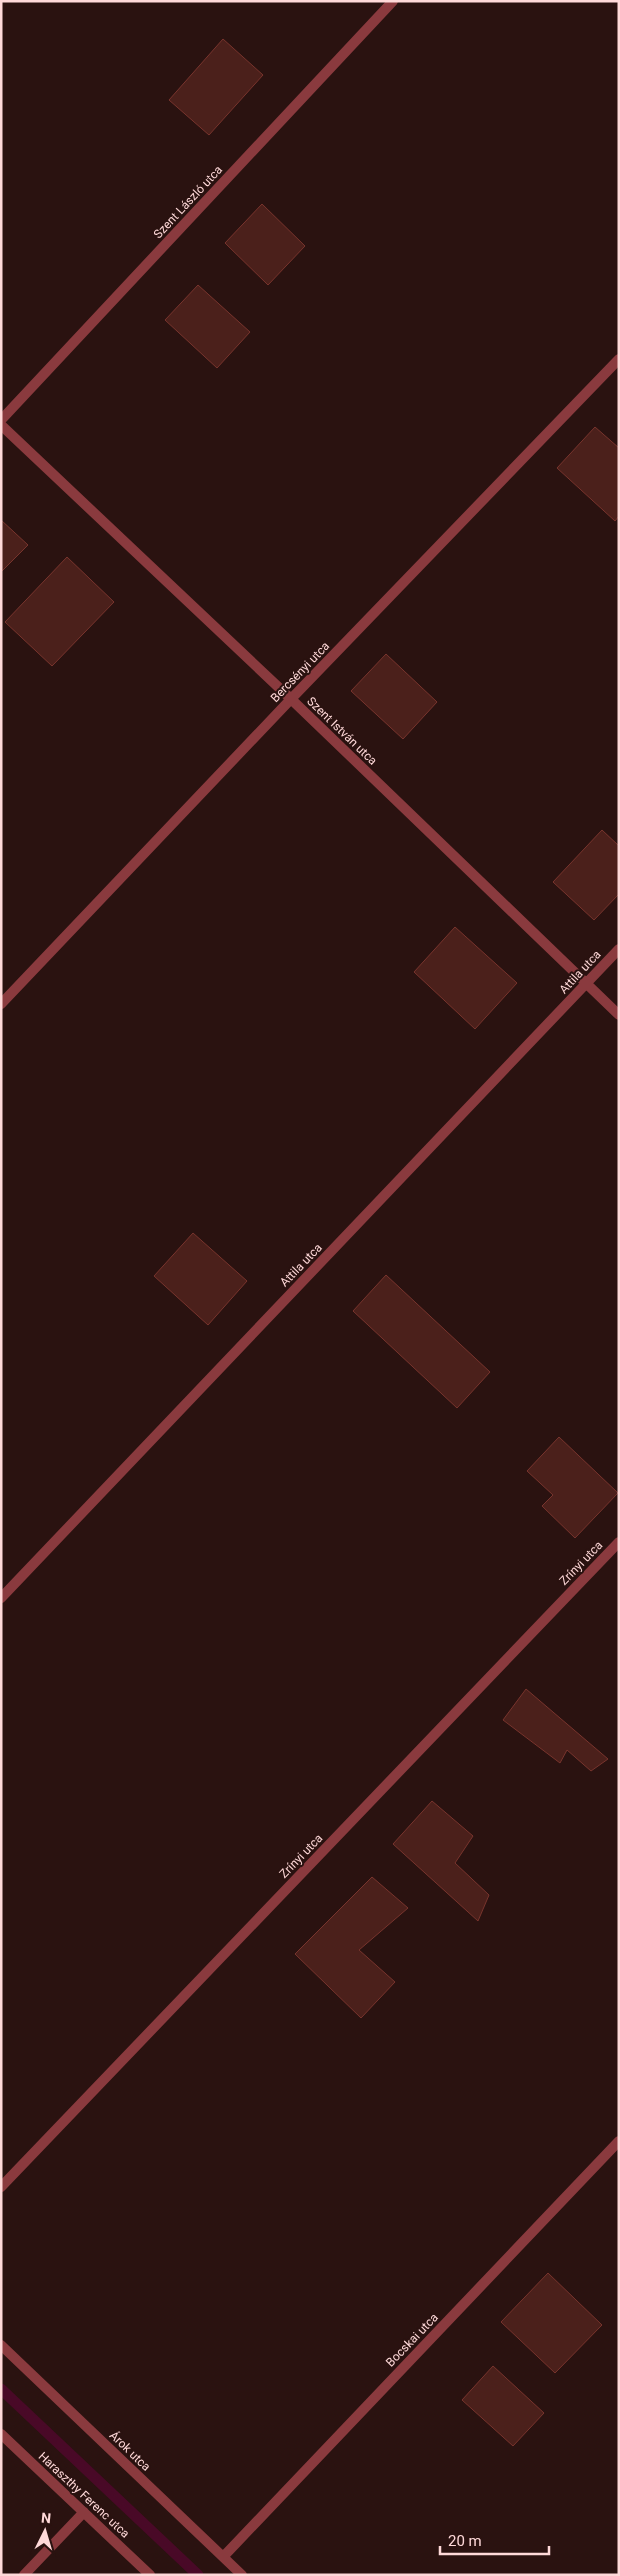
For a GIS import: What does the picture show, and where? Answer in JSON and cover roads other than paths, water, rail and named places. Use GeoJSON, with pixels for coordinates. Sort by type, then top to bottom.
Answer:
{"type":"FeatureCollection","features":[{"type":"Feature","properties":{"kind":"street","name":"Szent László utca"},"geometry":{"type":"LineString","coordinates":[[1,420],[393,1]]}},
{"type":"Feature","properties":{"kind":"street","name":"Bercsényi utca"},"geometry":{"type":"LineString","coordinates":[[1,1004],[290,699],[619,359]]}},
{"type":"Feature","properties":{"kind":"street","name":"Szent István utca"},"geometry":{"type":"LineString","coordinates":[[1,425],[619,1015]]}},
{"type":"Feature","properties":{"kind":"street","name":"Attila utca"},"geometry":{"type":"LineString","coordinates":[[1,1598],[619,949]]}},
{"type":"Feature","properties":{"kind":"street","name":"Zrínyi utca"},"geometry":{"type":"LineString","coordinates":[[1,2187],[619,1542]]}},
{"type":"Feature","properties":{"kind":"street","name":"Bocskai utca"},"geometry":{"type":"LineString","coordinates":[[224,2557],[619,2141]]}},
{"type":"Feature","properties":{"kind":"street","name":"Árok utca"},"geometry":{"type":"LineString","coordinates":[[1,2345],[242,2575]]}},
{"type":"Feature","properties":{"kind":"street","name":"Haraszthy Ferenc utca"},"geometry":{"type":"LineString","coordinates":[[1,2434],[150,2575]]}},
{"type":"Feature","properties":{"kind":"street"},"geometry":{"type":"LineString","coordinates":[[24,2575],[84,2512]]}},
{"type":"Feature","properties":{"kind":"waterway"},"geometry":{"type":"LineString","coordinates":[[1,2389],[198,2575]]}}]}
